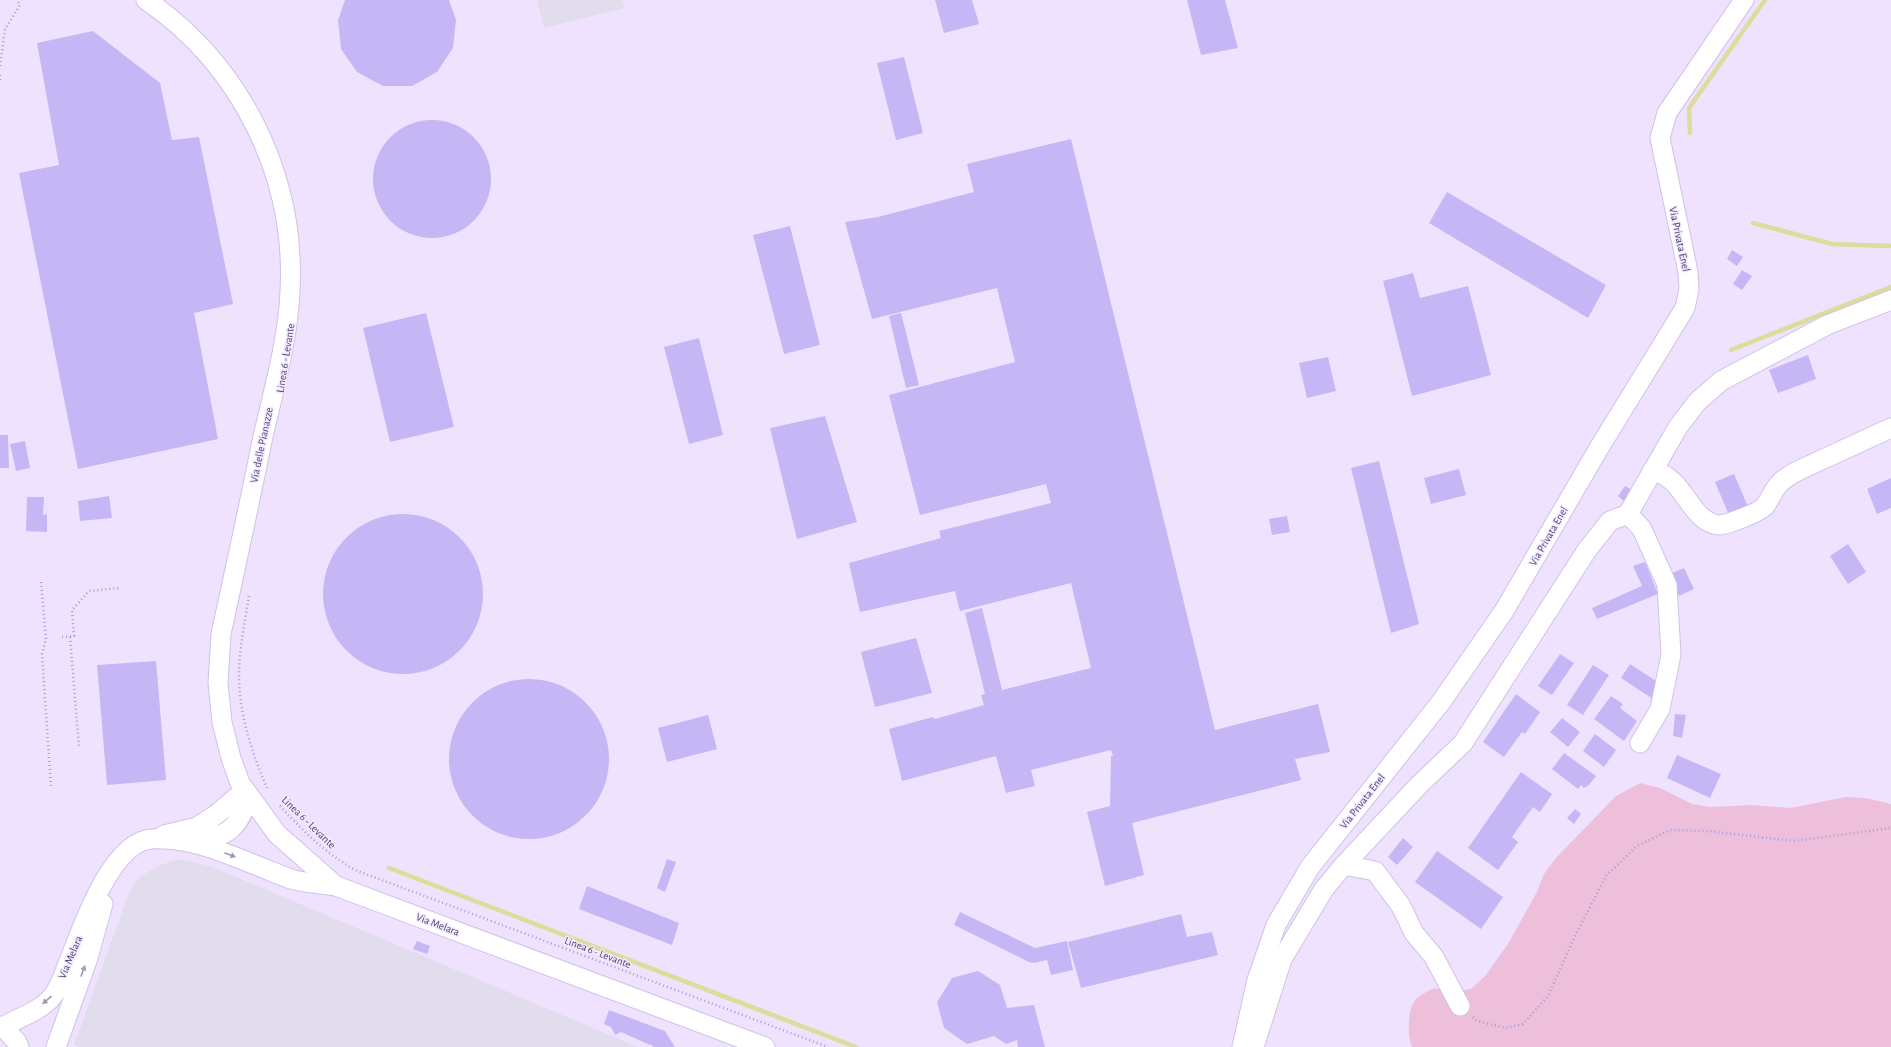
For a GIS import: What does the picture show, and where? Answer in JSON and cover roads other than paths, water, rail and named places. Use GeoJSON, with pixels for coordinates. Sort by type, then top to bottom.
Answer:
{"type":"FeatureCollection","features":[{"type":"Feature","properties":{"kind":"street","name":"Via Privata Enel"},"geometry":{"type":"LineString","coordinates":[[1242,1047],[1257,980],[1276,926],[1310,867],[1441,702],[1504,611],[1599,448],[1685,308],[1689,289],[1688,272],[1664,164],[1660,138],[1662,126],[1667,113],[1744,0]]}},
{"type":"Feature","properties":{"kind":"street","name":"Via delle Pianazze"},"geometry":{"type":"LineString","coordinates":[[146,1],[189,35],[210,56],[239,96],[258,128],[278,180],[287,222],[291,262],[290,293],[282,346],[221,634],[218,683],[222,722],[231,758],[247,793],[277,834],[336,886]]}},
{"type":"Feature","properties":{"kind":"street"},"geometry":{"type":"LineString","coordinates":[[1254,1047],[1282,959],[1324,889],[1344,865],[1419,785],[1463,742],[1587,550],[1610,521],[1628,514],[1678,427],[1697,402],[1721,381],[1827,325],[1891,300]]}},
{"type":"Feature","properties":{"kind":"street"},"geometry":{"type":"LineString","coordinates":[[1652,471],[1666,475],[1676,483],[1697,511],[1708,522],[1719,526],[1747,516],[1763,508],[1781,481],[1797,471],[1891,428]]}},
{"type":"Feature","properties":{"kind":"street"},"geometry":{"type":"LineString","coordinates":[[1628,514],[1642,529],[1667,585],[1671,655],[1660,709],[1640,743]]}},
{"type":"Feature","properties":{"kind":"street"},"geometry":{"type":"LineString","coordinates":[[151,839],[197,827],[247,793]]}},
{"type":"Feature","properties":{"kind":"street"},"geometry":{"type":"LineString","coordinates":[[179,840],[210,838],[227,833],[234,828],[243,814],[247,793]]}},
{"type":"Feature","properties":{"kind":"street","name":"Via Melara"},"geometry":{"type":"LineString","coordinates":[[1,1026],[25,1017],[52,996],[62,977],[90,908],[103,883],[121,855],[141,841],[151,839],[179,840],[212,849],[293,880],[336,886],[765,1047]]}},
{"type":"Feature","properties":{"kind":"street"},"geometry":{"type":"LineString","coordinates":[[1344,865],[1375,870],[1401,906],[1414,933],[1434,957],[1460,1006]]}},
{"type":"Feature","properties":{"kind":"street","name":"Via Melara"},"geometry":{"type":"LineString","coordinates":[[56,1047],[88,958],[114,866]]}},
{"type":"Feature","properties":{"kind":"street"},"geometry":{"type":"LineString","coordinates":[[1,1026],[17,1042],[19,1047]]}},
{"type":"Feature","properties":{"kind":"waterway"},"geometry":{"type":"LineString","coordinates":[[1690,133],[1689,108],[1765,0]]}},
{"type":"Feature","properties":{"kind":"waterway"},"geometry":{"type":"LineString","coordinates":[[1753,223],[1832,244],[1891,246]]}},
{"type":"Feature","properties":{"kind":"waterway"},"geometry":{"type":"LineString","coordinates":[[1731,350],[1891,287]]}},
{"type":"Feature","properties":{"kind":"waterway"},"geometry":{"type":"LineString","coordinates":[[389,868],[856,1047]]}}]}
